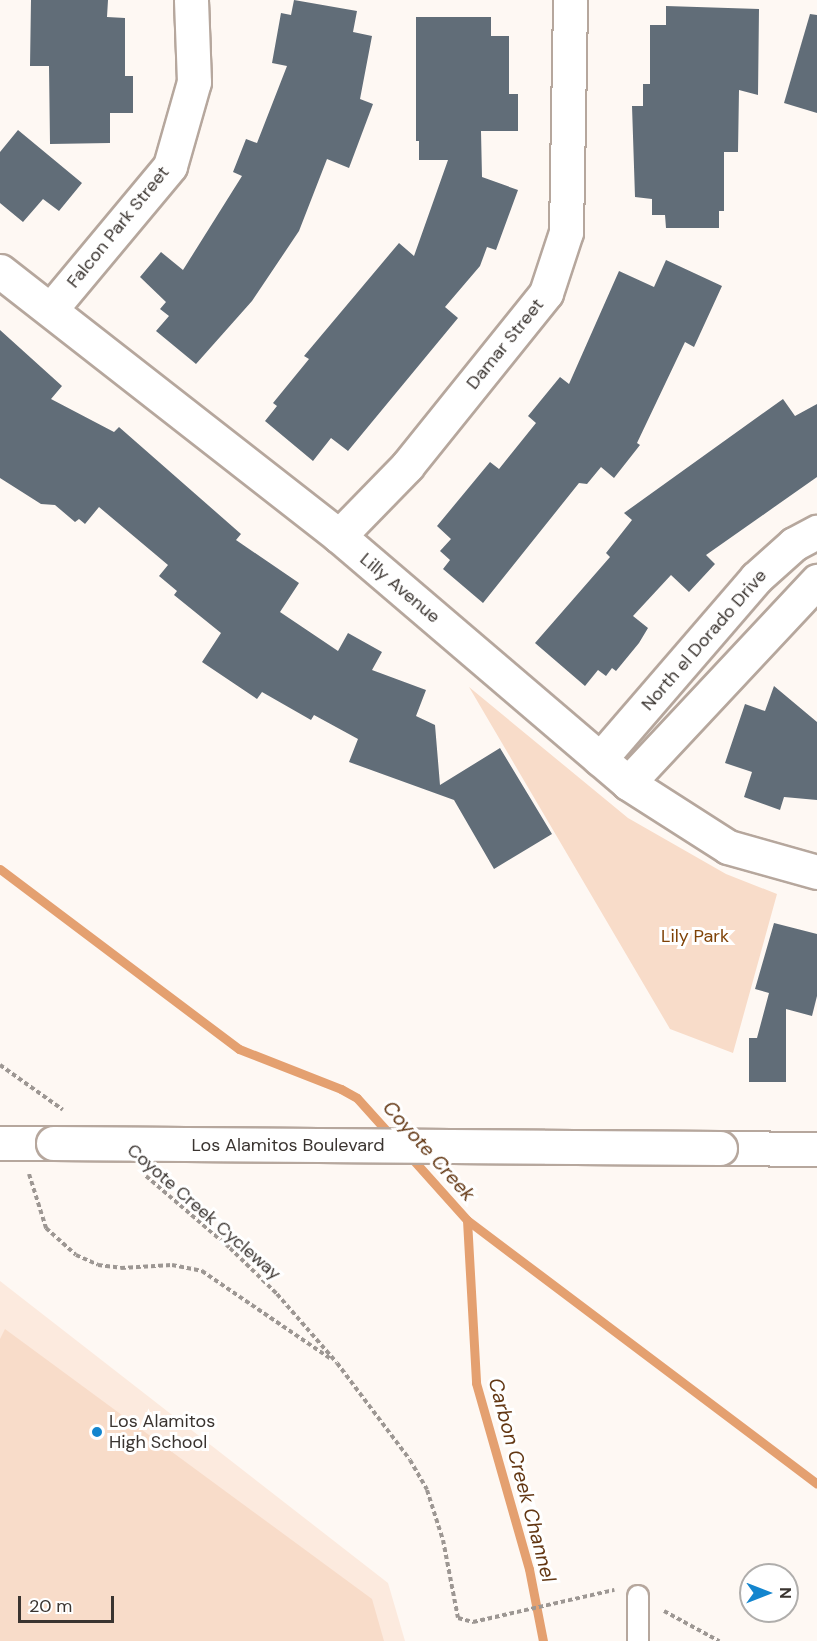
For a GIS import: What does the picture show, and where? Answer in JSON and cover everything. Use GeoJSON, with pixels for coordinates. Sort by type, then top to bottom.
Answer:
{"type":"FeatureCollection","features":[{"type":"Feature","properties":{"kind":"street","name":"Falcon Park Street"},"geometry":{"type":"LineString","coordinates":[[51,309],[170,166],[194,82],[191,0]]}},
{"type":"Feature","properties":{"kind":"street","name":"Damar Street"},"geometry":{"type":"LineString","coordinates":[[339,536],[407,466],[546,293],[566,232],[570,0]]}},
{"type":"Feature","properties":{"kind":"street","name":"Lilly Avenue"},"geometry":{"type":"LineString","coordinates":[[0,271],[339,536],[628,783],[728,847],[817,872]]}},
{"type":"Feature","properties":{"kind":"street","name":"North el Dorado Drive"},"geometry":{"type":"LineString","coordinates":[[600,759],[756,578],[794,544],[817,532]]}},
{"type":"Feature","properties":{"kind":"street"},"geometry":{"type":"LineString","coordinates":[[756,578],[792,606]]}},
{"type":"Feature","properties":{"kind":"street"},"geometry":{"type":"LineString","coordinates":[[628,783],[817,581]]}},
{"type":"Feature","properties":{"kind":"street","name":"Los Alamitos Boulevard"},"geometry":{"type":"LineString","coordinates":[[27,1143],[817,1149]]}},
{"type":"Feature","properties":{"kind":"lane"},"geometry":{"type":"LineString","coordinates":[[638,1596],[638,1641]]}},
{"type":"Feature","properties":{"kind":"path"},"geometry":{"type":"LineString","coordinates":[[0,1065],[73,1118]]}},
{"type":"Feature","properties":{"kind":"path"},"geometry":{"type":"LineString","coordinates":[[27,1143],[30,1186],[46,1228],[76,1255],[98,1265],[172,1265],[202,1271],[337,1363]]}},
{"type":"Feature","properties":{"kind":"path","name":"Coyote Creek Cycleway"},"geometry":{"type":"LineString","coordinates":[[136,1168],[230,1248],[337,1363],[398,1444],[427,1490],[443,1540],[458,1618],[473,1622],[611,1591]]}},
{"type":"Feature","properties":{"kind":"shaded area","name":"Los Alamitos High School"},"geometry":{"type":"Polygon","coordinates":[[[0,1281],[388,1583],[405,1641],[0,1641],[0,1281]]]}},
{"type":"Feature","properties":{"kind":"green space","name":"Lily Park"},"geometry":{"type":"Polygon","coordinates":[[[469,687],[628,818],[726,874],[777,894],[733,1053],[670,1029],[469,687]]]}},
{"type":"Feature","properties":{"kind":"green space","name":"Los Alamitos High School"},"geometry":{"type":"Polygon","coordinates":[[[5,1329],[372,1599],[384,1641],[0,1641],[0,1339],[5,1329]]]}},
{"type":"Feature","properties":{"kind":"building"},"geometry":{"type":"Polygon","coordinates":[[[31,0],[108,0],[107,17],[125,18],[125,76],[133,76],[133,113],[110,113],[110,143],[50,144],[49,66],[30,66],[31,0]]]}},
{"type":"Feature","properties":{"kind":"building"},"geometry":{"type":"Polygon","coordinates":[[[294,0],[357,11],[353,32],[372,36],[360,99],[373,104],[349,168],[327,159],[299,231],[252,301],[196,364],[156,331],[169,316],[160,309],[166,302],[140,277],[161,252],[183,270],[242,176],[233,172],[246,139],[257,143],[287,66],[272,63],[281,13],[291,15],[294,0]]]}},
{"type":"Feature","properties":{"kind":"building"},"geometry":{"type":"Polygon","coordinates":[[[666,6],[759,9],[758,95],[739,90],[738,152],[724,152],[724,211],[719,211],[719,228],[666,228],[665,215],[652,215],[652,199],[635,197],[632,106],[643,106],[643,84],[650,84],[650,25],[666,25],[666,6]]]}},
{"type":"Feature","properties":{"kind":"building"},"geometry":{"type":"Polygon","coordinates":[[[810,14],[817,15],[817,113],[784,103],[810,14]]]}},
{"type":"Feature","properties":{"kind":"building"},"geometry":{"type":"Polygon","coordinates":[[[416,17],[491,17],[491,36],[509,36],[509,94],[518,94],[518,131],[481,131],[482,177],[518,190],[496,250],[487,247],[480,266],[445,307],[458,318],[348,451],[331,438],[313,461],[265,421],[277,406],[273,403],[309,359],[304,356],[399,243],[414,256],[448,160],[419,160],[419,141],[416,141],[416,17]]]}},
{"type":"Feature","properties":{"kind":"building"},"geometry":{"type":"Polygon","coordinates":[[[18,130],[82,183],[59,211],[43,199],[23,222],[0,203],[0,152],[18,130]]]}},
{"type":"Feature","properties":{"kind":"building"},"geometry":{"type":"Polygon","coordinates":[[[666,260],[722,286],[694,347],[685,342],[637,443],[640,445],[614,478],[601,467],[587,484],[579,483],[483,603],[443,569],[450,560],[440,551],[451,539],[437,526],[490,462],[499,469],[536,423],[528,416],[560,377],[569,384],[619,271],[654,287],[666,260]]]}},
{"type":"Feature","properties":{"kind":"building"},"geometry":{"type":"Polygon","coordinates":[[[0,330],[62,386],[51,399],[114,432],[119,427],[241,534],[236,540],[299,583],[280,612],[338,651],[348,633],[382,652],[372,670],[426,690],[416,716],[435,725],[440,785],[500,748],[552,834],[494,869],[454,800],[349,762],[358,739],[314,715],[311,720],[262,692],[257,699],[202,662],[221,633],[174,595],[177,591],[159,576],[168,565],[99,507],[85,524],[79,519],[75,522],[55,505],[41,504],[0,478],[0,330]]]}},
{"type":"Feature","properties":{"kind":"building"},"geometry":{"type":"Polygon","coordinates":[[[783,399],[795,416],[817,404],[817,477],[706,555],[715,564],[689,592],[671,575],[633,616],[648,628],[639,643],[616,671],[612,668],[606,676],[598,670],[585,686],[535,643],[610,557],[606,553],[632,520],[624,513],[783,399]]]}},
{"type":"Feature","properties":{"kind":"building"},"geometry":{"type":"Polygon","coordinates":[[[774,686],[817,722],[817,800],[784,797],[780,810],[744,797],[752,772],[725,763],[745,704],[765,711],[774,686]]]}},
{"type":"Feature","properties":{"kind":"building"},"geometry":{"type":"Polygon","coordinates":[[[774,923],[817,934],[817,996],[812,1016],[786,1009],[786,1082],[749,1082],[749,1038],[757,1038],[769,993],[755,989],[774,923]]]}},
{"type":"Feature","properties":{"kind":"waterway","name":"Coyote Creek"},"geometry":{"type":"LineString","coordinates":[[0,869],[239,1049],[341,1089],[357,1098],[393,1138]]}},
{"type":"Feature","properties":{"kind":"waterway","name":"Coyote Creek"},"geometry":{"type":"LineString","coordinates":[[407,1153],[467,1220],[817,1484]]}},
{"type":"Feature","properties":{"kind":"waterway","name":"Carbon Creek Channel"},"geometry":{"type":"LineString","coordinates":[[467,1220],[476,1383],[529,1569],[543,1641]]}},
{"type":"Feature","properties":{"kind":"place","name":"Los Alamitos High School"},"geometry":{"type":"Point","coordinates":[97,1432]}}]}
